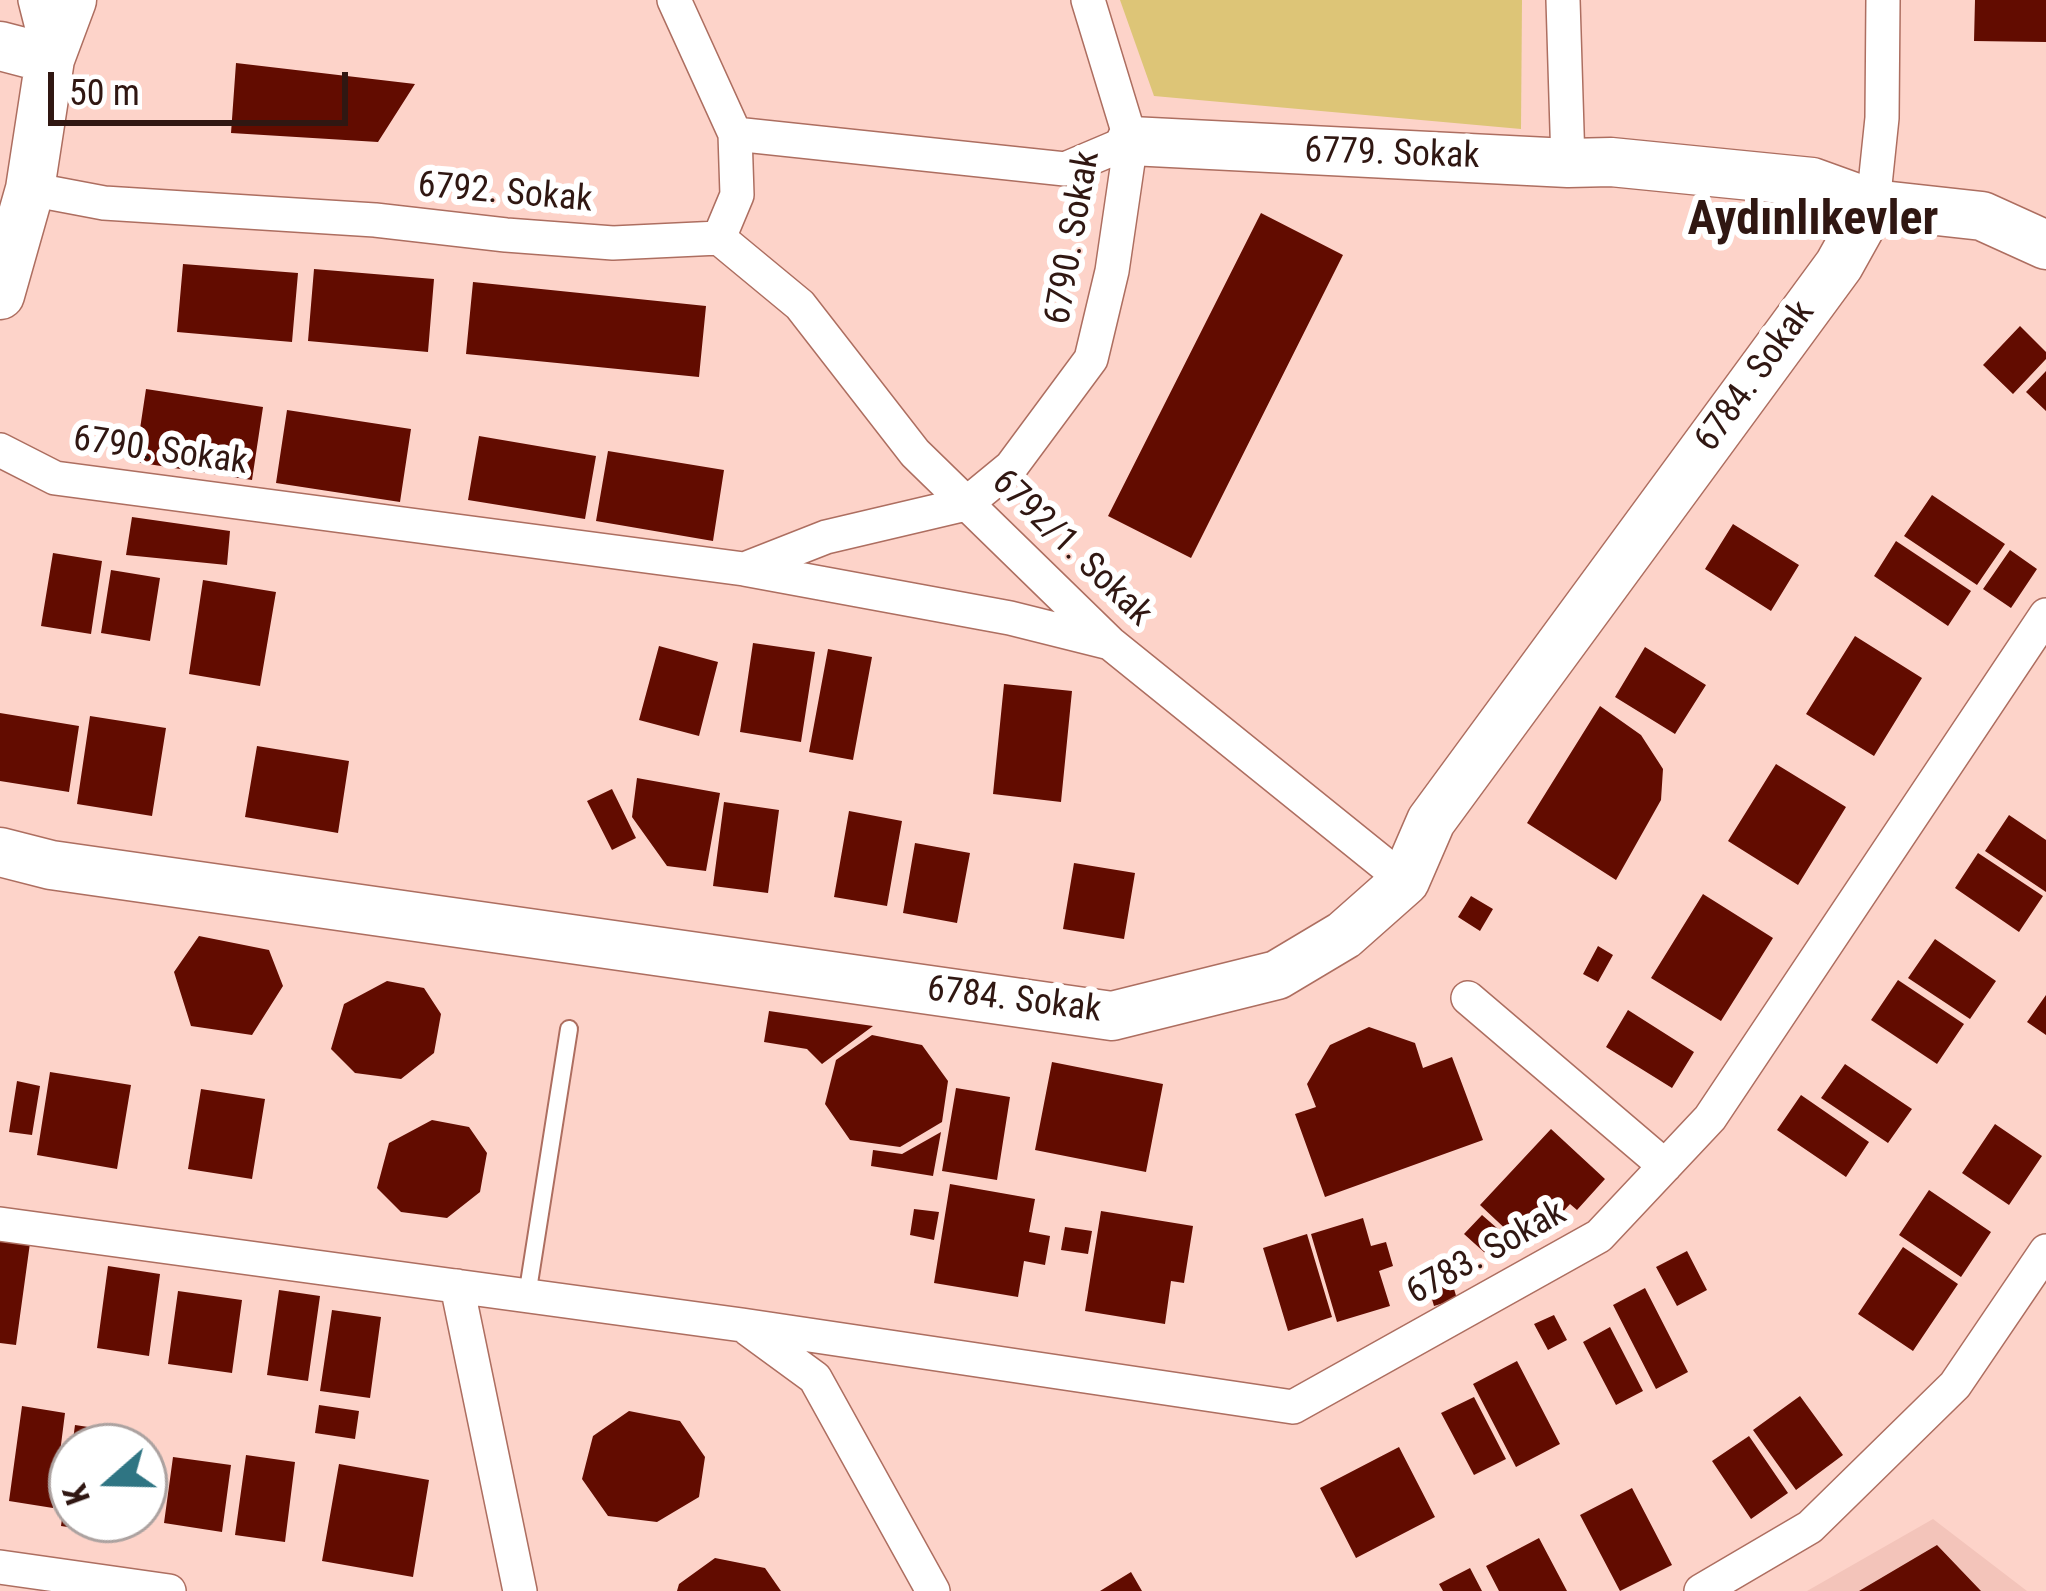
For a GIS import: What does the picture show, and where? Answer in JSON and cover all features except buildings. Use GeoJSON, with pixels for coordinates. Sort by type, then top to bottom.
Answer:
{"type":"FeatureCollection","features":[{"type":"Feature","properties":{"kind":"street"},"geometry":{"type":"LineString","coordinates":[[34,0],[50,59]]}},
{"type":"Feature","properties":{"kind":"street"},"geometry":{"type":"LineString","coordinates":[[0,295],[30,189],[50,59],[72,0]]}},
{"type":"Feature","properties":{"kind":"street"},"geometry":{"type":"LineString","coordinates":[[674,0],[735,134],[737,195],[719,238]]}},
{"type":"Feature","properties":{"kind":"street","name":"6790. Sokak"},"geometry":{"type":"LineString","coordinates":[[744,569],[826,537],[967,504],[1011,467],[1091,359],[1112,271],[1131,141],[1088,0]]}},
{"type":"Feature","properties":{"kind":"street"},"geometry":{"type":"LineString","coordinates":[[1563,0],[1568,163]]}},
{"type":"Feature","properties":{"kind":"street","name":"6784. Sokak"},"geometry":{"type":"LineString","coordinates":[[0,851],[74,869],[1112,1016],[1277,975],[1344,935],[1405,880],[1431,821],[1839,265],[1873,204],[1882,118],[1883,0]]}},
{"type":"Feature","properties":{"kind":"street"},"geometry":{"type":"LineString","coordinates":[[0,46],[50,59]]}},
{"type":"Feature","properties":{"kind":"street","name":"6779. Sokak"},"geometry":{"type":"LineString","coordinates":[[735,134],[1065,169],[1131,141],[1568,163],[1610,161],[1812,182],[1873,204],[1982,216],[2046,245]]}},
{"type":"Feature","properties":{"kind":"street","name":"6792. Sokak"},"geometry":{"type":"LineString","coordinates":[[30,189],[104,203],[375,220],[613,243],[719,238]]}},
{"type":"Feature","properties":{"kind":"street","name":"6792/1. Sokak"},"geometry":{"type":"LineString","coordinates":[[719,238],[800,305],[915,453],[1110,643],[1405,880]]}},
{"type":"Feature","properties":{"kind":"street","name":"6790. Sokak"},"geometry":{"type":"LineString","coordinates":[[0,450],[55,478],[744,569],[1010,618],[1110,643]]}},
{"type":"Feature","properties":{"kind":"street","name":"6783. Sokak"},"geometry":{"type":"LineString","coordinates":[[0,1224],[742,1325],[1293,1407],[1599,1236],[1710,1118],[2046,615]]}},
{"type":"Feature","properties":{"kind":"street"},"geometry":{"type":"LineString","coordinates":[[1468,998],[1665,1166]]}},
{"type":"Feature","properties":{"kind":"street"},"geometry":{"type":"LineString","coordinates":[[1701,1591],[1810,1527],[1939,1401],[1955,1385],[2046,1251]]}},
{"type":"Feature","properties":{"kind":"street"},"geometry":{"type":"LineString","coordinates":[[457,1286],[520,1591]]}},
{"type":"Feature","properties":{"kind":"street"},"geometry":{"type":"LineString","coordinates":[[742,1325],[815,1378],[933,1591]]}},
{"type":"Feature","properties":{"kind":"street"},"geometry":{"type":"LineString","coordinates":[[0,1567],[169,1591]]}},
{"type":"Feature","properties":{"kind":"lane"},"geometry":{"type":"LineString","coordinates":[[527,1295],[569,1029]]}},
{"type":"Feature","properties":{"kind":"shaded area"},"geometry":{"type":"Polygon","coordinates":[[[1120,0],[1522,0],[1521,129],[1154,96],[1120,0]]]}},
{"type":"Feature","properties":{"kind":"shaded area"},"geometry":{"type":"Polygon","coordinates":[[[1933,1519],[2027,1591],[1807,1591],[1933,1519]]]}},
{"type":"Feature","properties":{"kind":"district","name":"Aydınlıkevler"},"geometry":{"type":"Point","coordinates":[1813,222]}}]}
